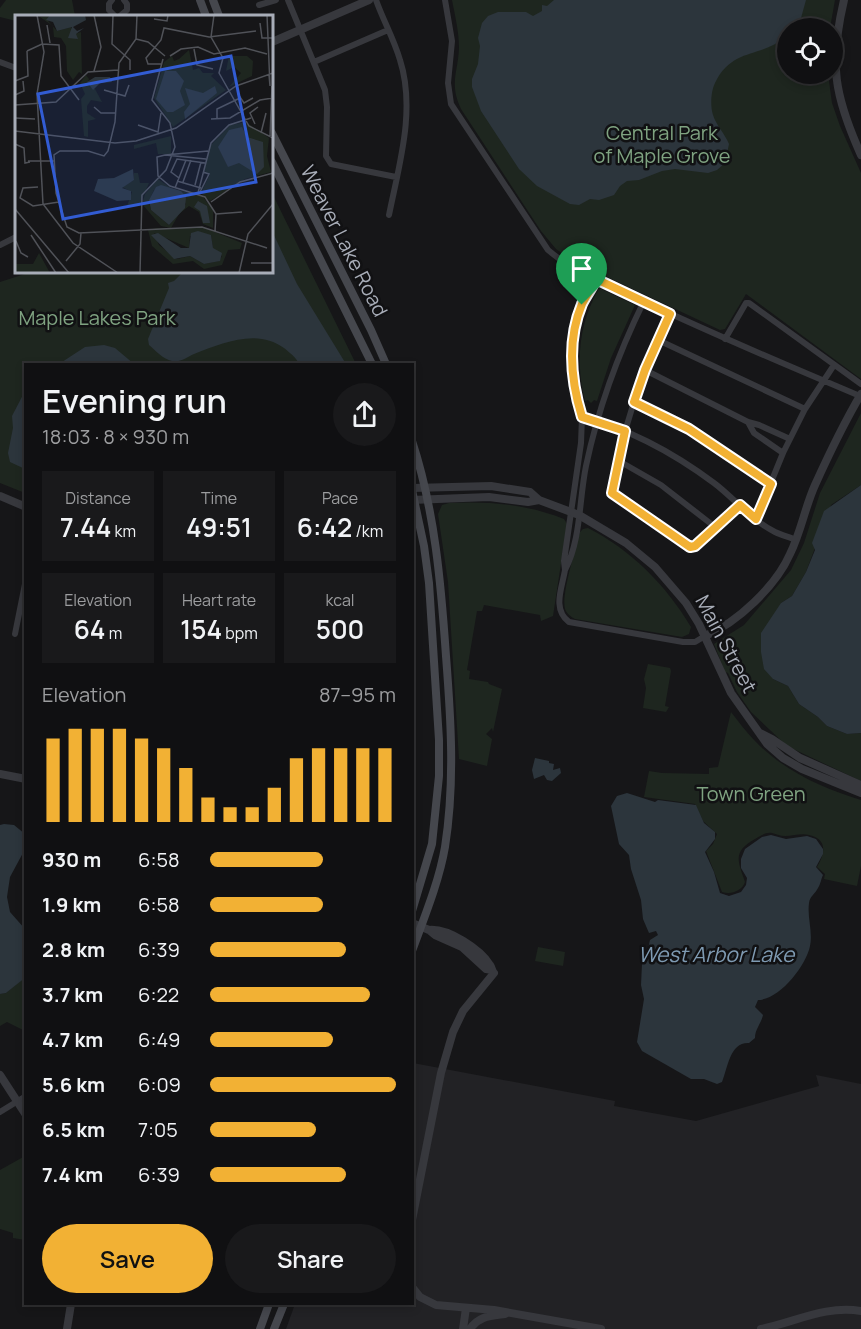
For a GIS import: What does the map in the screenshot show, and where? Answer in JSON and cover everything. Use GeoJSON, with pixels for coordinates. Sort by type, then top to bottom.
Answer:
{"type":"FeatureCollection","features":[{"type":"Feature","properties":{"kind":"main road"},"geometry":{"type":"LineString","coordinates":[[200,0],[206,15]]}},
{"type":"Feature","properties":{"kind":"main road"},"geometry":{"type":"LineString","coordinates":[[213,0],[219,15]]}},
{"type":"Feature","properties":{"kind":"main road","name":"Weaver Lake Road"},"geometry":{"type":"LineString","coordinates":[[273,135],[386,363]]}},
{"type":"Feature","properties":{"kind":"main road","name":"Weaver Lake Road"},"geometry":{"type":"LineString","coordinates":[[273,164],[372,363]]}},
{"type":"Feature","properties":{"kind":"main road"},"geometry":{"type":"LineString","coordinates":[[414,448],[428,500],[438,560],[449,692],[452,774],[444,849],[414,945]]}},
{"type":"Feature","properties":{"kind":"main road"},"geometry":{"type":"LineString","coordinates":[[414,501],[429,583],[440,740],[440,776],[432,844],[414,904]]}},
{"type":"Feature","properties":{"kind":"main road"},"geometry":{"type":"LineString","coordinates":[[260,1329],[269,1305]]}},
{"type":"Feature","properties":{"kind":"main road"},"geometry":{"type":"LineString","coordinates":[[274,1329],[284,1305]]}},
{"type":"Feature","properties":{"kind":"street"},"geometry":{"type":"LineString","coordinates":[[112,0],[108,10],[114,15]]}},
{"type":"Feature","properties":{"kind":"street"},"geometry":{"type":"LineString","coordinates":[[123,15],[127,7],[124,0]]}},
{"type":"Feature","properties":{"kind":"street"},"geometry":{"type":"LineString","coordinates":[[259,5],[276,0]]}},
{"type":"Feature","properties":{"kind":"street"},"geometry":{"type":"LineString","coordinates":[[288,0],[325,90],[326,156],[331,164],[396,177]]}},
{"type":"Feature","properties":{"kind":"street"},"geometry":{"type":"LineString","coordinates":[[273,40],[369,0]]}},
{"type":"Feature","properties":{"kind":"street"},"geometry":{"type":"LineString","coordinates":[[376,0],[400,59],[406,88],[405,130],[389,215]]}},
{"type":"Feature","properties":{"kind":"street"},"geometry":{"type":"LineString","coordinates":[[445,0],[452,41],[448,83],[451,104],[548,250],[567,266],[644,302],[725,339],[860,395],[815,486],[790,556],[778,574],[758,597],[731,622],[695,642],[683,642],[569,622],[565,619],[559,606],[565,570],[564,561],[597,420],[612,372],[644,302]]}},
{"type":"Feature","properties":{"kind":"street"},"geometry":{"type":"LineString","coordinates":[[844,0],[835,46],[837,87],[841,106],[861,155]]}},
{"type":"Feature","properties":{"kind":"street"},"geometry":{"type":"LineString","coordinates":[[314,62],[388,30]]}},
{"type":"Feature","properties":{"kind":"street"},"geometry":{"type":"LineString","coordinates":[[0,62],[15,68]]}},
{"type":"Feature","properties":{"kind":"street"},"geometry":{"type":"LineString","coordinates":[[0,245],[15,238]]}},
{"type":"Feature","properties":{"kind":"street"},"geometry":{"type":"LineString","coordinates":[[575,513],[582,417],[574,386],[573,346],[582,305],[596,279]]}},
{"type":"Feature","properties":{"kind":"street"},"geometry":{"type":"LineString","coordinates":[[725,339],[746,303],[749,303],[861,384]]}},
{"type":"Feature","properties":{"kind":"street"},"geometry":{"type":"LineString","coordinates":[[670,314],[645,370],[634,402],[625,431],[612,493],[690,547],[695,546],[740,505]]}},
{"type":"Feature","properties":{"kind":"street"},"geometry":{"type":"LineString","coordinates":[[658,340],[805,409]]}},
{"type":"Feature","properties":{"kind":"street"},"geometry":{"type":"LineString","coordinates":[[756,519],[783,453],[805,409],[834,365]]}},
{"type":"Feature","properties":{"kind":"street"},"geometry":{"type":"LineString","coordinates":[[645,370],[748,422],[790,439]]}},
{"type":"Feature","properties":{"kind":"street"},"geometry":{"type":"LineString","coordinates":[[634,402],[689,429],[771,484]]}},
{"type":"Feature","properties":{"kind":"street"},"geometry":{"type":"LineString","coordinates":[[582,417],[625,431],[677,458],[714,483],[773,531],[796,540]]}},
{"type":"Feature","properties":{"kind":"street"},"geometry":{"type":"LineString","coordinates":[[748,422],[754,433],[783,453]]}},
{"type":"Feature","properties":{"kind":"street"},"geometry":{"type":"LineString","coordinates":[[619,461],[662,485],[716,527]]}},
{"type":"Feature","properties":{"kind":"street","name":"Main Street"},"geometry":{"type":"LineString","coordinates":[[414,489],[508,487],[530,492],[539,500],[575,513],[626,543],[655,567],[686,603],[705,636],[731,693],[767,744],[792,763],[818,777],[861,793]]}},
{"type":"Feature","properties":{"kind":"street"},"geometry":{"type":"LineString","coordinates":[[0,496],[24,506]]}},
{"type":"Feature","properties":{"kind":"street","name":"Main Street"},"geometry":{"type":"LineString","coordinates":[[414,501],[489,497],[528,502],[539,500]]}},
{"type":"Feature","properties":{"kind":"street"},"geometry":{"type":"LineString","coordinates":[[15,634],[24,589]]}},
{"type":"Feature","properties":{"kind":"street","name":"Main Street"},"geometry":{"type":"LineString","coordinates":[[759,733],[810,763],[861,785]]}},
{"type":"Feature","properties":{"kind":"street"},"geometry":{"type":"LineString","coordinates":[[0,774],[24,778]]}},
{"type":"Feature","properties":{"kind":"street"},"geometry":{"type":"LineString","coordinates":[[414,1210],[441,1073],[453,1032],[463,1011],[493,972],[486,969],[462,947],[435,936],[421,926]]}},
{"type":"Feature","properties":{"kind":"street"},"geometry":{"type":"LineString","coordinates":[[0,1075],[24,1111]]}},
{"type":"Feature","properties":{"kind":"street"},"geometry":{"type":"LineString","coordinates":[[0,1112],[24,1096]]}},
{"type":"Feature","properties":{"kind":"street"},"geometry":{"type":"LineString","coordinates":[[414,1166],[422,1168]]}},
{"type":"Feature","properties":{"kind":"street"},"geometry":{"type":"LineString","coordinates":[[414,1290],[420,1297],[431,1304],[513,1313],[601,1329]]}},
{"type":"Feature","properties":{"kind":"street"},"geometry":{"type":"LineString","coordinates":[[67,1329],[71,1305]]}},
{"type":"Feature","properties":{"kind":"street"},"geometry":{"type":"LineString","coordinates":[[463,1329],[466,1308]]}},
{"type":"Feature","properties":{"kind":"street"},"geometry":{"type":"LineString","coordinates":[[761,1329],[830,1310],[861,1311]]}},
{"type":"Feature","properties":{"kind":"street"},"geometry":{"type":"LineString","coordinates":[[470,1329],[476,1321],[483,1317],[513,1313]]}},
{"type":"Feature","properties":{"kind":"shaded area"},"geometry":{"type":"Polygon","coordinates":[[[414,1063],[615,1101],[614,1106],[696,1121],[819,1086],[816,1075],[861,1084],[861,1329],[286,1329],[295,1305],[414,1305],[414,1063]]]}},
{"type":"Feature","properties":{"kind":"green space"},"geometry":{"type":"Polygon","coordinates":[[[6,0],[72,0],[75,15],[15,15],[15,21],[0,17],[0,8],[6,0]]]}},
{"type":"Feature","properties":{"kind":"green space","name":"Central Park of Maple Grove"},"geometry":{"type":"Polygon","coordinates":[[[452,0],[835,0],[832,18],[777,18],[777,84],[829,84],[832,103],[840,126],[861,173],[861,379],[746,294],[725,329],[720,330],[573,261],[556,249],[541,231],[457,100],[455,78],[459,42],[452,0]]]}},
{"type":"Feature","properties":{"kind":"green space","name":"Maple Lakes Park"},"geometry":{"type":"Polygon","coordinates":[[[273,195],[356,363],[24,363],[24,493],[0,483],[0,282],[28,273],[273,273],[273,195]]]}},
{"type":"Feature","properties":{"kind":"green space"},"geometry":{"type":"Polygon","coordinates":[[[599,288],[635,305],[611,358],[597,401],[594,400],[591,403],[588,400],[585,401],[580,357],[583,329],[599,288]]]}},
{"type":"Feature","properties":{"kind":"green space"},"geometry":{"type":"Polygon","coordinates":[[[861,413],[861,485],[831,505],[806,572],[792,596],[781,603],[773,679],[788,686],[799,704],[827,726],[847,734],[861,733],[861,781],[787,746],[751,712],[737,692],[728,673],[725,672],[714,644],[744,625],[791,570],[804,543],[820,493],[861,413]]]}},
{"type":"Feature","properties":{"kind":"green space"},"geometry":{"type":"Polygon","coordinates":[[[493,503],[521,507],[564,519],[567,524],[553,616],[541,621],[540,615],[484,605],[482,611],[477,611],[467,670],[470,671],[469,679],[488,682],[502,689],[493,732],[492,728],[486,734],[492,739],[487,766],[459,759],[448,582],[438,514],[442,505],[493,503]]]}},
{"type":"Feature","properties":{"kind":"green space"},"geometry":{"type":"Polygon","coordinates":[[[588,528],[619,547],[659,583],[691,627],[689,634],[682,637],[575,619],[568,614],[564,602],[570,571],[580,532],[588,528]]]}},
{"type":"Feature","properties":{"kind":"green space"},"geometry":{"type":"Polygon","coordinates":[[[648,664],[670,668],[665,706],[669,707],[666,712],[643,708],[646,688],[644,679],[648,664]]]}},
{"type":"Feature","properties":{"kind":"green space","name":"Town Green"},"geometry":{"type":"Polygon","coordinates":[[[731,712],[766,752],[791,770],[832,790],[861,800],[861,866],[857,886],[824,879],[825,874],[817,867],[822,857],[822,843],[815,837],[803,834],[783,836],[770,833],[748,844],[740,853],[739,863],[745,882],[741,888],[732,893],[722,892],[706,851],[713,844],[717,834],[703,821],[695,804],[644,797],[649,771],[709,774],[709,768],[718,767],[731,712]]]}},
{"type":"Feature","properties":{"kind":"green space"},"geometry":{"type":"Polygon","coordinates":[[[538,947],[565,952],[563,966],[535,961],[538,947]]]}},
{"type":"Feature","properties":{"kind":"green space"},"geometry":{"type":"Polygon","coordinates":[[[24,978],[24,1030],[7,1022],[0,1026],[0,994],[6,993],[24,978]]]}},
{"type":"Feature","properties":{"kind":"green space"},"geometry":{"type":"Polygon","coordinates":[[[24,1157],[24,1240],[13,1238],[13,1233],[0,1229],[0,1170],[24,1157]]]}},
{"type":"Feature","properties":{"kind":"water"},"geometry":{"type":"Polygon","coordinates":[[[554,0],[806,0],[801,18],[777,18],[777,42],[730,63],[715,83],[711,107],[714,119],[729,144],[725,163],[717,170],[708,173],[675,169],[662,171],[639,180],[627,181],[614,195],[599,200],[590,199],[579,205],[570,204],[537,186],[519,169],[481,111],[472,87],[472,79],[478,64],[480,46],[478,38],[482,23],[488,16],[498,12],[526,12],[533,16],[542,11],[542,5],[547,6],[554,0]]]}},
{"type":"Feature","properties":{"kind":"water"},"geometry":{"type":"Polygon","coordinates":[[[273,233],[297,284],[345,363],[298,363],[295,357],[274,342],[251,338],[228,342],[181,360],[169,360],[149,345],[148,339],[169,288],[168,283],[174,281],[182,273],[273,273],[273,233]]]}},
{"type":"Feature","properties":{"kind":"water"},"geometry":{"type":"Polygon","coordinates":[[[104,345],[115,348],[133,363],[61,363],[85,347],[104,345]]]}},
{"type":"Feature","properties":{"kind":"water"},"geometry":{"type":"Polygon","coordinates":[[[24,393],[24,469],[10,462],[8,453],[13,428],[12,416],[24,393]]]}},
{"type":"Feature","properties":{"kind":"water"},"geometry":{"type":"Polygon","coordinates":[[[861,485],[861,733],[847,734],[827,726],[799,704],[788,686],[773,679],[764,669],[761,633],[781,603],[792,596],[806,572],[815,550],[812,543],[824,511],[861,485]]]}},
{"type":"Feature","properties":{"kind":"water"},"geometry":{"type":"Polygon","coordinates":[[[535,758],[549,761],[554,764],[553,770],[560,768],[561,773],[552,781],[547,780],[544,775],[534,779],[532,770],[535,758]]]}},
{"type":"Feature","properties":{"kind":"water","name":"West Arbor Lake"},"geometry":{"type":"Polygon","coordinates":[[[627,793],[655,802],[658,800],[696,805],[704,823],[715,832],[715,839],[705,852],[720,893],[729,896],[741,892],[746,885],[747,878],[741,868],[741,859],[745,849],[762,837],[771,835],[786,839],[807,836],[816,839],[823,849],[823,854],[816,867],[823,875],[809,903],[811,941],[803,963],[783,988],[758,1000],[755,1007],[763,1015],[755,1038],[734,1051],[722,1082],[717,1084],[704,1079],[691,1079],[642,1051],[637,1042],[644,999],[641,985],[642,964],[650,940],[658,935],[656,931],[649,933],[643,919],[641,900],[629,855],[619,844],[611,806],[617,796],[627,793]]]}},
{"type":"Feature","properties":{"kind":"water"},"geometry":{"type":"Polygon","coordinates":[[[0,825],[14,825],[24,833],[24,851],[10,877],[7,897],[10,912],[24,928],[24,979],[6,993],[0,994],[0,825]]]}},
{"type":"Feature","properties":{"kind":"route"},"geometry":{"type":"LineString","coordinates":[[596,279],[670,314],[645,370],[634,402],[689,429],[771,484],[756,519],[740,505],[695,546],[690,547],[612,493],[625,431],[582,417],[574,386],[572,360],[573,340],[582,305],[596,279]]}}]}
